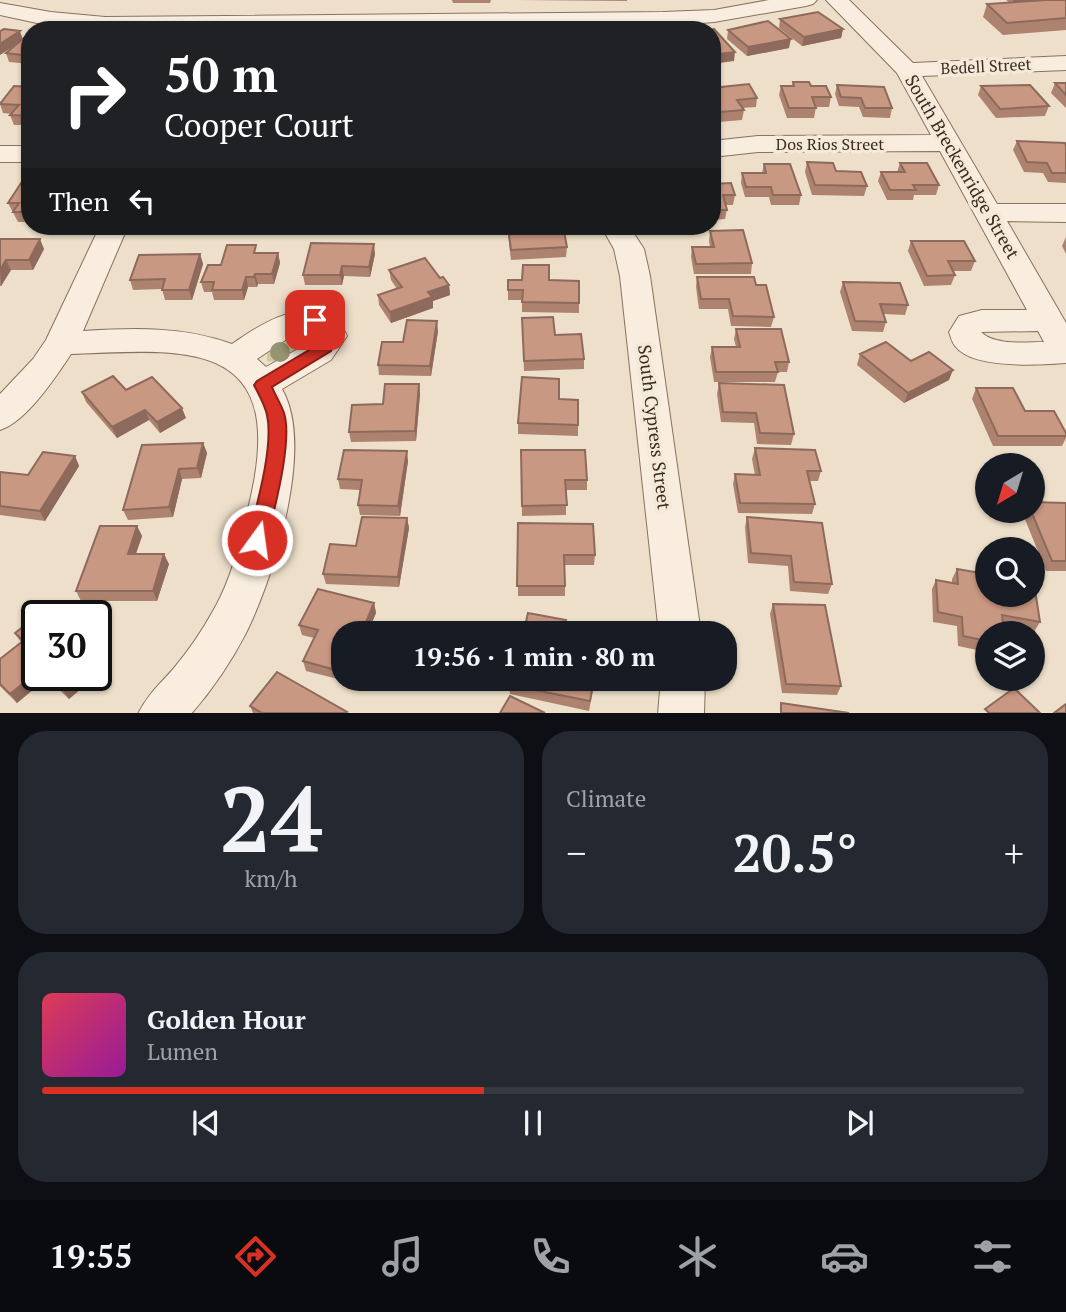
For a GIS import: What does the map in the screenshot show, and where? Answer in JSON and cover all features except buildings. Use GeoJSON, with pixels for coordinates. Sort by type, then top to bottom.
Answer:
{"type":"FeatureCollection","features":[{"type":"Feature","properties":{"kind":"street"},"geometry":{"type":"LineString","coordinates":[[548,21],[714,16],[806,0]]}},
{"type":"Feature","properties":{"kind":"street","name":"South Breckenridge Street"},"geometry":{"type":"LineString","coordinates":[[837,0],[907,70],[1066,351]]}},
{"type":"Feature","properties":{"kind":"street"},"geometry":{"type":"LineString","coordinates":[[0,9],[73,21]]}},
{"type":"Feature","properties":{"kind":"street","name":"Bedell Street"},"geometry":{"type":"LineString","coordinates":[[907,70],[1066,63]]}},
{"type":"Feature","properties":{"kind":"street","name":"Dos Rios Street"},"geometry":{"type":"LineString","coordinates":[[721,148],[758,144],[949,143]]}},
{"type":"Feature","properties":{"kind":"street"},"geometry":{"type":"LineString","coordinates":[[0,154],[21,155]]}},
{"type":"Feature","properties":{"kind":"street"},"geometry":{"type":"LineString","coordinates":[[989,212],[1066,213]]}},
{"type":"Feature","properties":{"kind":"street"},"geometry":{"type":"LineString","coordinates":[[0,417],[46,367],[61,343],[110,235]]}},
{"type":"Feature","properties":{"kind":"street","name":"South Cypress Street"},"geometry":{"type":"LineString","coordinates":[[620,235],[633,262],[678,621]]}},
{"type":"Feature","properties":{"kind":"street"},"geometry":{"type":"LineString","coordinates":[[233,359],[291,323],[315,320],[327,326],[331,336],[325,347],[262,385]]}},
{"type":"Feature","properties":{"kind":"street"},"geometry":{"type":"LineString","coordinates":[[1048,320],[982,321],[970,324],[965,332],[969,342],[983,350],[1009,354],[1066,351]]}},
{"type":"Feature","properties":{"kind":"street"},"geometry":{"type":"LineString","coordinates":[[61,343],[176,342],[214,350],[233,359],[262,385],[276,414],[277,443],[269,493],[244,590],[216,646],[198,672],[161,713]]}},
{"type":"Feature","properties":{"kind":"street"},"geometry":{"type":"LineString","coordinates":[[681,713],[682,691]]}},
{"type":"Feature","properties":{"kind":"green space"},"geometry":{"type":"Polygon","coordinates":[[[309,331],[315,334],[301,349],[287,358],[267,361],[267,354],[271,351],[301,332],[309,331]]]}},
{"type":"Feature","properties":{"kind":"route"},"geometry":{"type":"LineString","coordinates":[[257,540],[269,493],[278,428],[276,414],[262,385],[325,347],[331,336],[330,331],[327,326],[315,320]]}}]}
